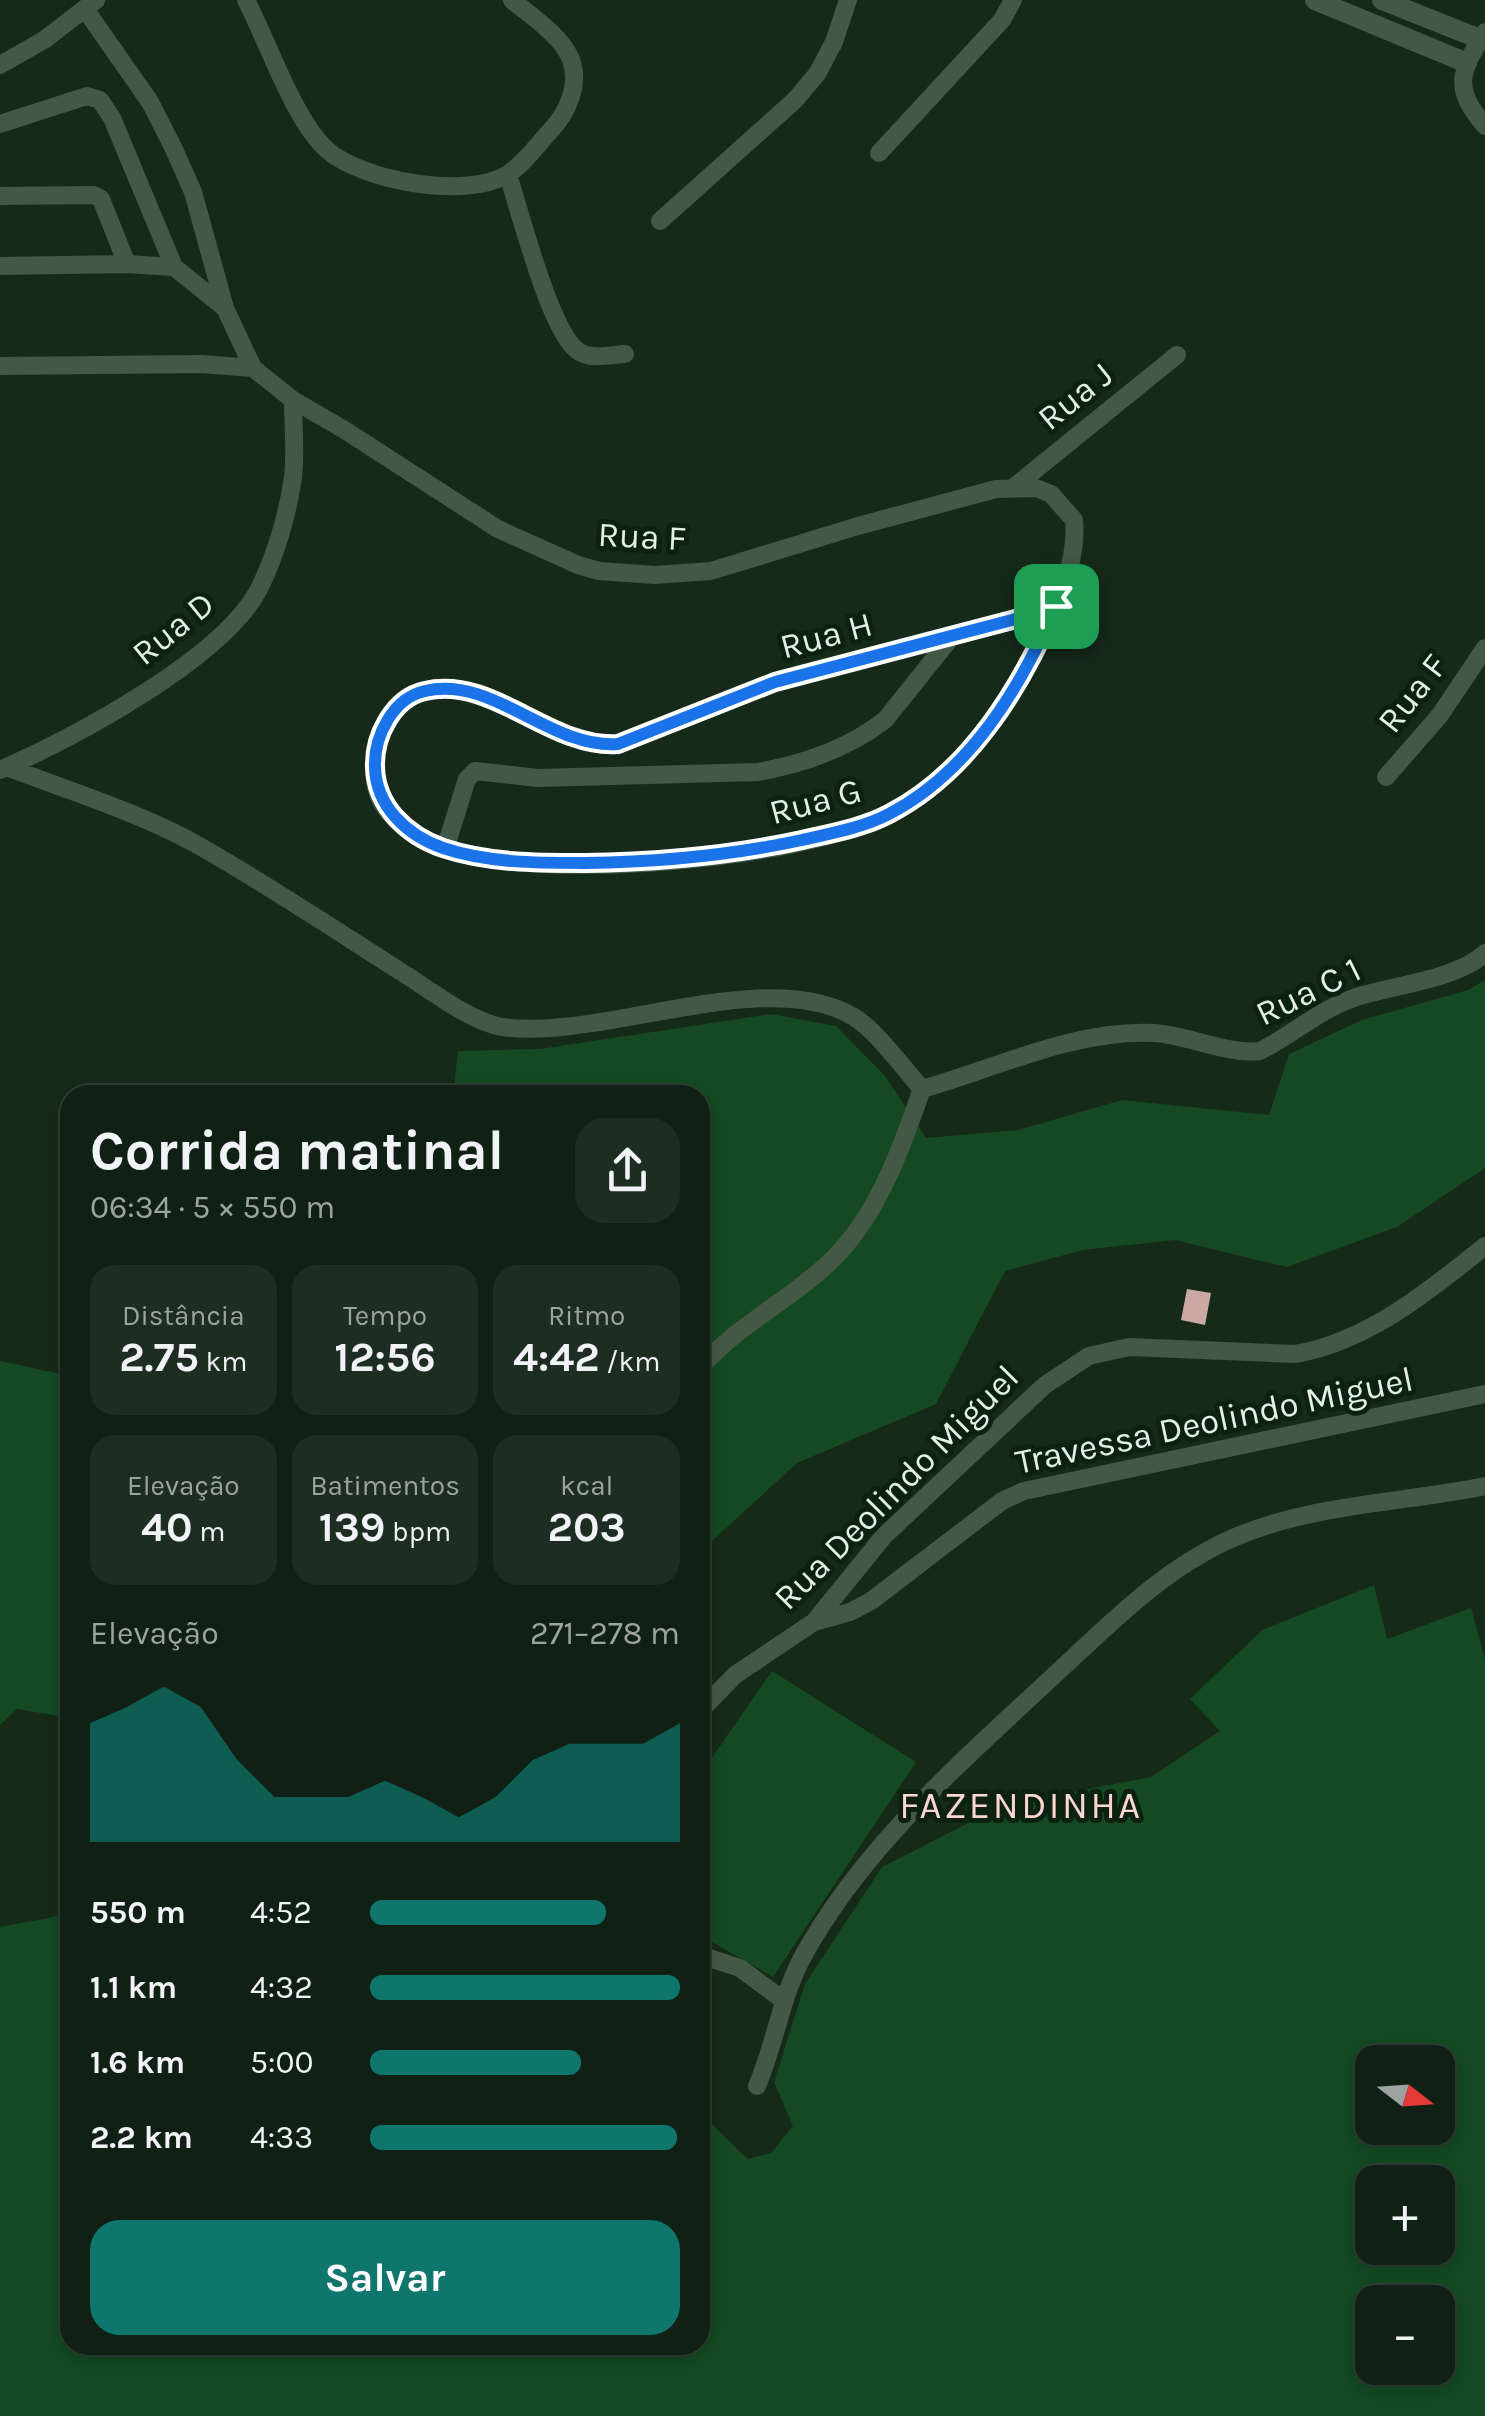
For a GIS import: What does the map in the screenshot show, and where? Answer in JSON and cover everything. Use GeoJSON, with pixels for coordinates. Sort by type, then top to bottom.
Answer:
{"type":"FeatureCollection","features":[{"type":"Feature","properties":{"kind":"street"},"geometry":{"type":"LineString","coordinates":[[246,0],[293,100],[326,150],[354,167],[422,186],[470,185],[508,175],[568,107],[574,72],[567,51],[512,0]]}},
{"type":"Feature","properties":{"kind":"street"},"geometry":{"type":"LineString","coordinates":[[660,221],[795,100],[817,74],[834,42],[848,0]]}},
{"type":"Feature","properties":{"kind":"street"},"geometry":{"type":"LineString","coordinates":[[879,153],[1002,20],[1013,0]]}},
{"type":"Feature","properties":{"kind":"street"},"geometry":{"type":"LineString","coordinates":[[1315,0],[1467,63]]}},
{"type":"Feature","properties":{"kind":"street"},"geometry":{"type":"LineString","coordinates":[[1382,0],[1483,36],[1467,63],[1462,92],[1466,104],[1485,126]]}},
{"type":"Feature","properties":{"kind":"street"},"geometry":{"type":"LineString","coordinates":[[0,66],[90,5],[174,148],[193,192],[225,308],[253,368],[201,364],[0,366]]}},
{"type":"Feature","properties":{"kind":"street"},"geometry":{"type":"LineString","coordinates":[[0,124],[87,96],[100,100],[112,118],[174,267],[225,308]]}},
{"type":"Feature","properties":{"kind":"street"},"geometry":{"type":"LineString","coordinates":[[508,175],[534,260],[568,342],[584,355],[625,354]]}},
{"type":"Feature","properties":{"kind":"street"},"geometry":{"type":"LineString","coordinates":[[0,196],[101,198],[127,264]]}},
{"type":"Feature","properties":{"kind":"street"},"geometry":{"type":"LineString","coordinates":[[0,266],[174,267]]}},
{"type":"Feature","properties":{"kind":"street","name":"Rua J"},"geometry":{"type":"LineString","coordinates":[[1014,487],[1177,355]]}},
{"type":"Feature","properties":{"kind":"street","name":"Rua F"},"geometry":{"type":"LineString","coordinates":[[253,368],[293,400],[498,529],[567,561],[599,571],[655,575],[711,571],[858,526],[1014,487]]}},
{"type":"Feature","properties":{"kind":"street","name":"Rua D"},"geometry":{"type":"LineString","coordinates":[[3,768],[136,698],[218,640],[244,612],[275,551],[293,476],[293,400]]}},
{"type":"Feature","properties":{"kind":"street","name":"Rua G"},"geometry":{"type":"LineString","coordinates":[[444,849],[512,862],[667,862],[756,850],[855,828],[889,814],[956,764],[996,718],[1056,606],[1071,561],[1074,520],[1052,494],[1036,488],[1014,487]]}},
{"type":"Feature","properties":{"kind":"street","name":"Rua H"},"geometry":{"type":"LineString","coordinates":[[444,849],[408,829],[386,808],[376,783],[374,762],[392,711],[420,692],[451,687],[590,743],[618,744],[775,682],[1056,606]]}},
{"type":"Feature","properties":{"kind":"street"},"geometry":{"type":"LineString","coordinates":[[444,849],[467,779],[475,772],[538,778],[758,772],[792,766],[870,731],[884,720],[953,635]]}},
{"type":"Feature","properties":{"kind":"street","name":"Rua F"},"geometry":{"type":"LineString","coordinates":[[1386,776],[1440,715],[1485,648]]}},
{"type":"Feature","properties":{"kind":"street"},"geometry":{"type":"LineString","coordinates":[[3,768],[114,808],[198,845],[452,1005],[498,1026],[538,1029],[717,1002],[793,998],[828,1005],[857,1019],[922,1088],[897,1159],[866,1218],[823,1269],[725,1340],[710,1357]]}},
{"type":"Feature","properties":{"kind":"street","name":"Rua C 1"},"geometry":{"type":"LineString","coordinates":[[922,1088],[1046,1050],[1124,1034],[1156,1033],[1260,1052],[1314,1017],[1354,998],[1449,972],[1485,954]]}},
{"type":"Feature","properties":{"kind":"street","name":"Rua Deolindo Miguel"},"geometry":{"type":"LineString","coordinates":[[710,1700],[735,1674],[814,1622],[884,1536],[1045,1385],[1090,1356],[1129,1347],[1294,1354],[1321,1349],[1345,1342],[1381,1320],[1485,1246]]}},
{"type":"Feature","properties":{"kind":"street","name":"Travessa Deolindo Miguel"},"geometry":{"type":"LineString","coordinates":[[814,1622],[850,1612],[871,1601],[1002,1500],[1024,1490],[1485,1394]]}},
{"type":"Feature","properties":{"kind":"street"},"geometry":{"type":"LineString","coordinates":[[757,2086],[784,2000],[802,1959],[832,1908],[868,1860],[945,1778],[1136,1600],[1180,1566],[1235,1537],[1309,1515],[1485,1486]]}},
{"type":"Feature","properties":{"kind":"street"},"geometry":{"type":"LineString","coordinates":[[710,1958],[740,1968],[784,2000]]}},
{"type":"Feature","properties":{"kind":"green space"},"geometry":{"type":"Polygon","coordinates":[[[1485,980],[1485,1168],[1397,1227],[1287,1267],[1175,1240],[1083,1250],[1005,1271],[936,1404],[797,1463],[710,1542],[710,1085],[454,1085],[458,1051],[540,1049],[771,1014],[836,1026],[885,1076],[926,1138],[1018,1130],[1122,1100],[1269,1115],[1289,1054],[1362,1020],[1468,990],[1485,980]]]}},
{"type":"Feature","properties":{"kind":"green space"},"geometry":{"type":"Polygon","coordinates":[[[0,1361],[60,1374],[60,1716],[17,1709],[0,1725],[0,1361]]]}},
{"type":"Feature","properties":{"kind":"green space"},"geometry":{"type":"Polygon","coordinates":[[[1374,1585],[1387,1639],[1471,1608],[1485,1659],[1485,2416],[0,2416],[0,1927],[60,1916],[60,2355],[710,2355],[710,2123],[748,2159],[771,2153],[793,2126],[774,2082],[805,1984],[882,1867],[1004,1805],[1151,1777],[1220,1731],[1190,1699],[1262,1630],[1374,1585]]]}},
{"type":"Feature","properties":{"kind":"green space"},"geometry":{"type":"Polygon","coordinates":[[[772,1671],[916,1762],[773,1977],[710,1941],[710,1761],[772,1671]]]}},
{"type":"Feature","properties":{"kind":"building"},"geometry":{"type":"Polygon","coordinates":[[[1187,1289],[1211,1293],[1205,1325],[1181,1320],[1187,1289]]]}},
{"type":"Feature","properties":{"kind":"district","name":"FAZENDINHA"},"geometry":{"type":"Point","coordinates":[1021,1805]}},
{"type":"Feature","properties":{"kind":"route"},"geometry":{"type":"LineString","coordinates":[[1056,606],[996,718],[956,764],[889,814],[855,828],[756,850],[667,862],[512,862],[444,849],[428,842],[386,808],[376,783],[374,762],[392,711],[420,692],[451,687],[590,743],[618,744],[775,682],[1056,606]]}}]}
